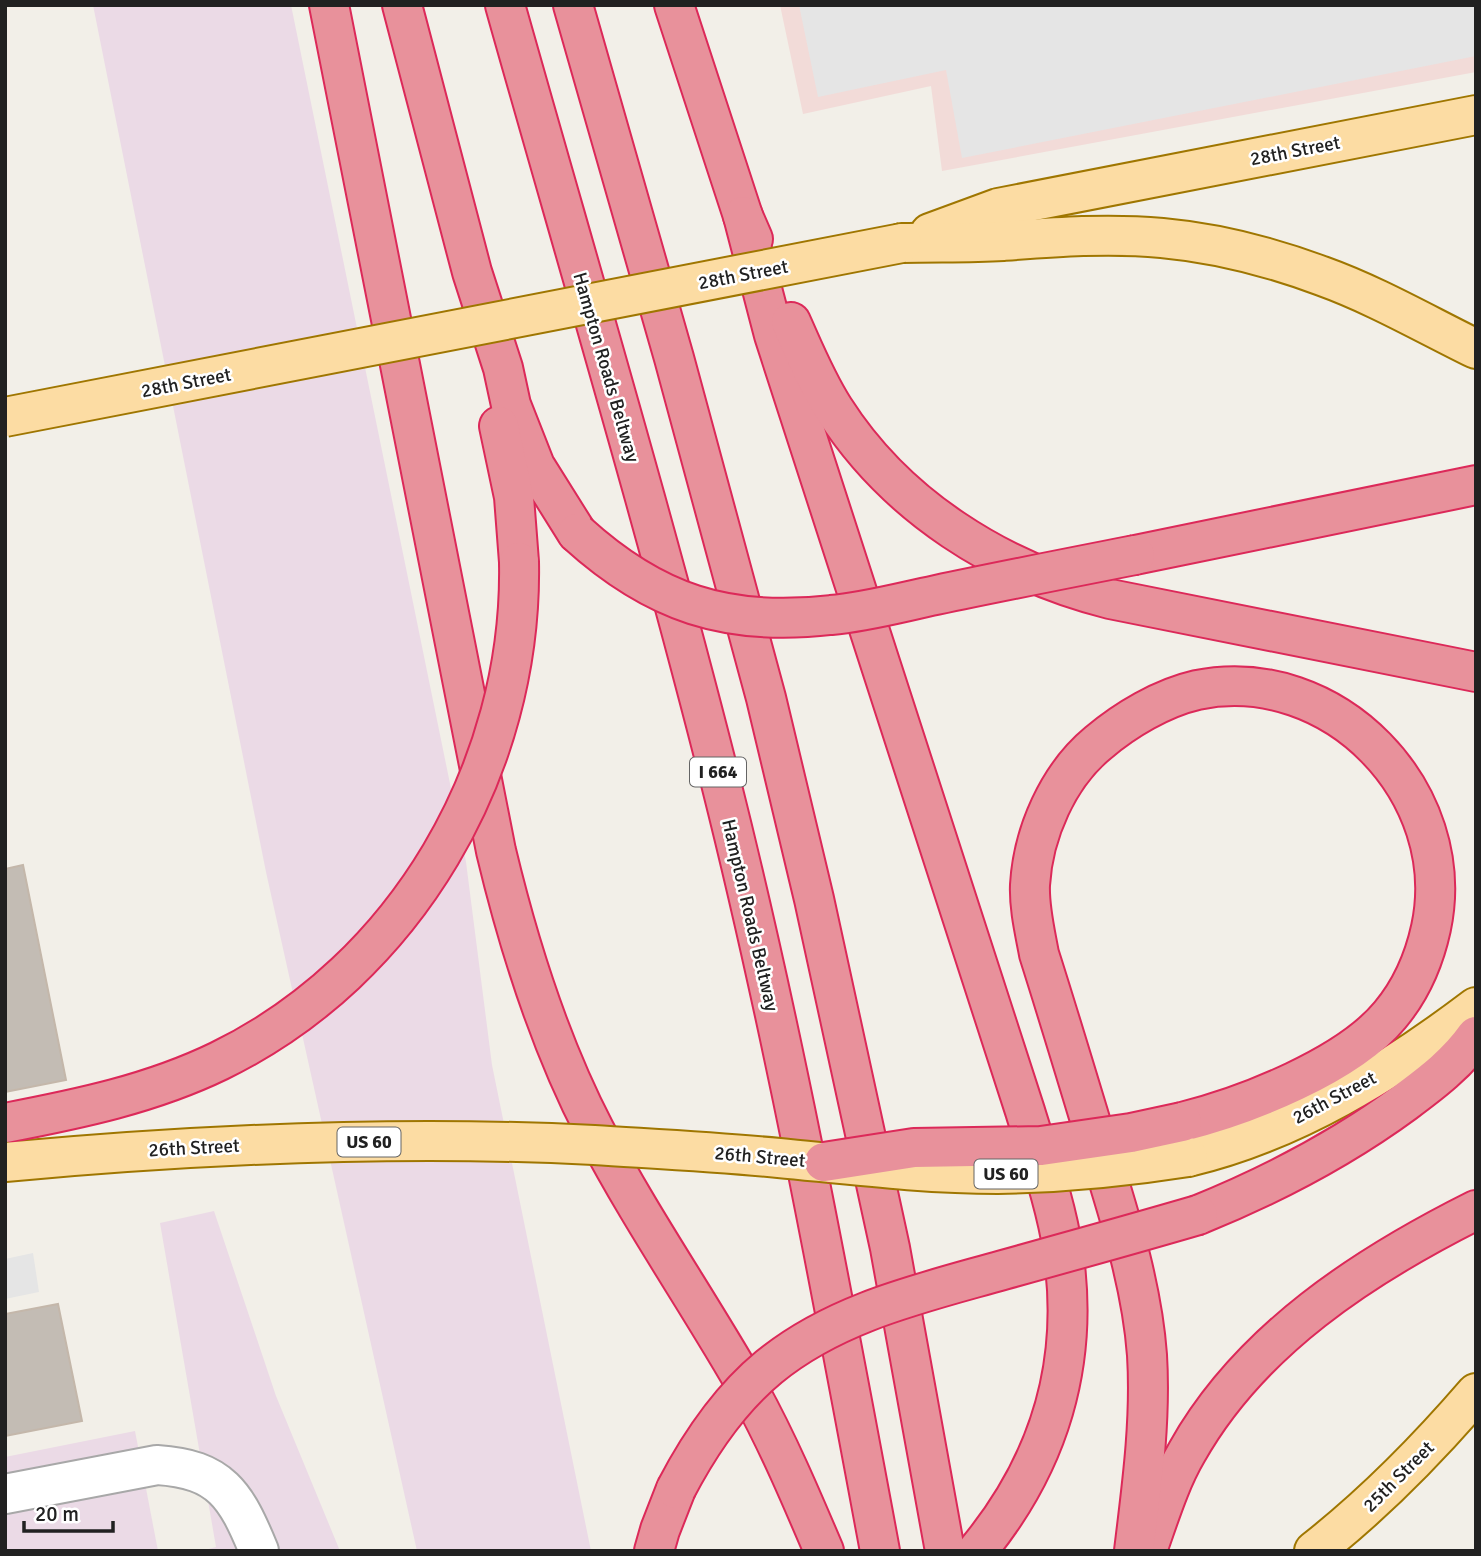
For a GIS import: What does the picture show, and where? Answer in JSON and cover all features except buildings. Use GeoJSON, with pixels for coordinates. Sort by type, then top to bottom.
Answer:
{"type":"FeatureCollection","features":[{"type":"Feature","properties":{"kind":"highway"},"geometry":{"type":"LineString","coordinates":[[329,5],[496,851],[528,968],[559,1054],[594,1129],[641,1214],[750,1393],[781,1453],[824,1551]]}},
{"type":"Feature","properties":{"kind":"highway"},"geometry":{"type":"LineString","coordinates":[[402,5],[472,272],[521,432],[535,466],[577,533],[631,576],[662,593],[694,606],[735,616],[772,618],[834,615],[1476,485]]}},
{"type":"Feature","properties":{"kind":"highway","name":"Hampton Roads Beltway"},"geometry":{"type":"LineString","coordinates":[[505,5],[686,647],[722,788],[816,1210],[880,1551]]}},
{"type":"Feature","properties":{"kind":"highway"},"geometry":{"type":"LineString","coordinates":[[573,5],[674,358],[772,722],[817,912],[890,1248],[945,1551]]}},
{"type":"Feature","properties":{"kind":"highway"},"geometry":{"type":"LineString","coordinates":[[674,5],[743,216],[790,386],[1025,1111],[1063,1249],[1069,1312],[1068,1345],[1061,1382],[1047,1430],[1032,1467],[1010,1505],[977,1551]]}},
{"type":"Feature","properties":{"kind":"highway"},"geometry":{"type":"LineString","coordinates":[[743,216],[821,387],[835,411],[879,466],[911,497],[944,525],[981,548],[1075,591],[1476,671]]}},
{"type":"Feature","properties":{"kind":"highway"},"geometry":{"type":"LineString","coordinates":[[5,1123],[129,1096],[218,1062],[291,1019],[331,987],[390,926],[441,855],[465,811],[495,736],[514,657],[519,614],[519,562],[514,497],[486,369],[472,272]]}},
{"type":"Feature","properties":{"kind":"highway"},"geometry":{"type":"LineString","coordinates":[[824,1162],[914,1148],[1053,1145],[1131,1133],[1185,1139],[1209,1115],[1281,1088],[1352,1048],[1390,1016],[1415,979],[1427,944],[1434,911],[1435,879],[1425,825],[1409,790],[1389,762],[1367,737],[1337,715],[1307,701],[1271,691],[1235,687],[1196,691],[1164,702],[1111,732],[1089,751],[1068,776],[1053,800],[1035,854],[1030,885],[1032,920],[1040,954],[1116,1206],[1140,1305],[1147,1353],[1146,1439],[1134,1551]]}},
{"type":"Feature","properties":{"kind":"highway"},"geometry":{"type":"LineString","coordinates":[[654,1551],[676,1489],[697,1448],[734,1401],[769,1367],[830,1328],[850,1318],[938,1289],[1198,1215],[1283,1178],[1366,1131],[1462,1056],[1476,1036]]}},
{"type":"Feature","properties":{"kind":"highway"},"geometry":{"type":"LineString","coordinates":[[1147,1551],[1173,1481],[1187,1452],[1221,1401],[1258,1359],[1302,1318],[1358,1277],[1404,1247],[1476,1210]]}},
{"type":"Feature","properties":{"kind":"main road","name":"28th Street"},"geometry":{"type":"LineString","coordinates":[[5,417],[902,243],[998,208],[1476,115]]}},
{"type":"Feature","properties":{"kind":"main road"},"geometry":{"type":"LineString","coordinates":[[902,243],[1109,235],[1163,238],[1216,246],[1268,258],[1323,276],[1368,295],[1476,349]]}},
{"type":"Feature","properties":{"kind":"main road","name":"26th Street"},"geometry":{"type":"LineString","coordinates":[[1185,1139],[1231,1145],[1314,1111],[1366,1083],[1476,1007]]}},
{"type":"Feature","properties":{"kind":"main road","name":"26th Street"},"geometry":{"type":"LineString","coordinates":[[5,1162],[279,1142],[501,1142],[733,1153],[824,1162]]}},
{"type":"Feature","properties":{"kind":"main road","name":"25th Street"},"geometry":{"type":"LineString","coordinates":[[1314,1551],[1368,1507],[1406,1470],[1476,1393]]}},
{"type":"Feature","properties":{"kind":"street"},"geometry":{"type":"LineString","coordinates":[[5,1494],[156,1465],[181,1466],[205,1475],[225,1489],[239,1505],[250,1545],[284,1551]]}},
{"type":"Feature","properties":{"kind":"shaded area"},"geometry":{"type":"Polygon","coordinates":[[[93,5],[291,5],[466,862],[492,1065],[591,1551],[417,1551],[266,872],[93,5]]]}},
{"type":"Feature","properties":{"kind":"shaded area"},"geometry":{"type":"Polygon","coordinates":[[[780,5],[1476,5],[1476,72],[942,171],[931,86],[803,114],[780,5]]]}},
{"type":"Feature","properties":{"kind":"shaded area"},"geometry":{"type":"Polygon","coordinates":[[[799,5],[1476,5],[1476,56],[962,158],[946,70],[818,97],[799,5]]]}},
{"type":"Feature","properties":{"kind":"shaded area"},"geometry":{"type":"Polygon","coordinates":[[[214,1211],[276,1396],[340,1551],[201,1551],[216,1547],[160,1223],[214,1211]]]}},
{"type":"Feature","properties":{"kind":"shaded area"},"geometry":{"type":"Polygon","coordinates":[[[33,1253],[39,1292],[5,1299],[5,1259],[33,1253]]]}},
{"type":"Feature","properties":{"kind":"shaded area"},"geometry":{"type":"Polygon","coordinates":[[[135,1431],[158,1551],[5,1551],[5,1457],[135,1431]]]}}]}
